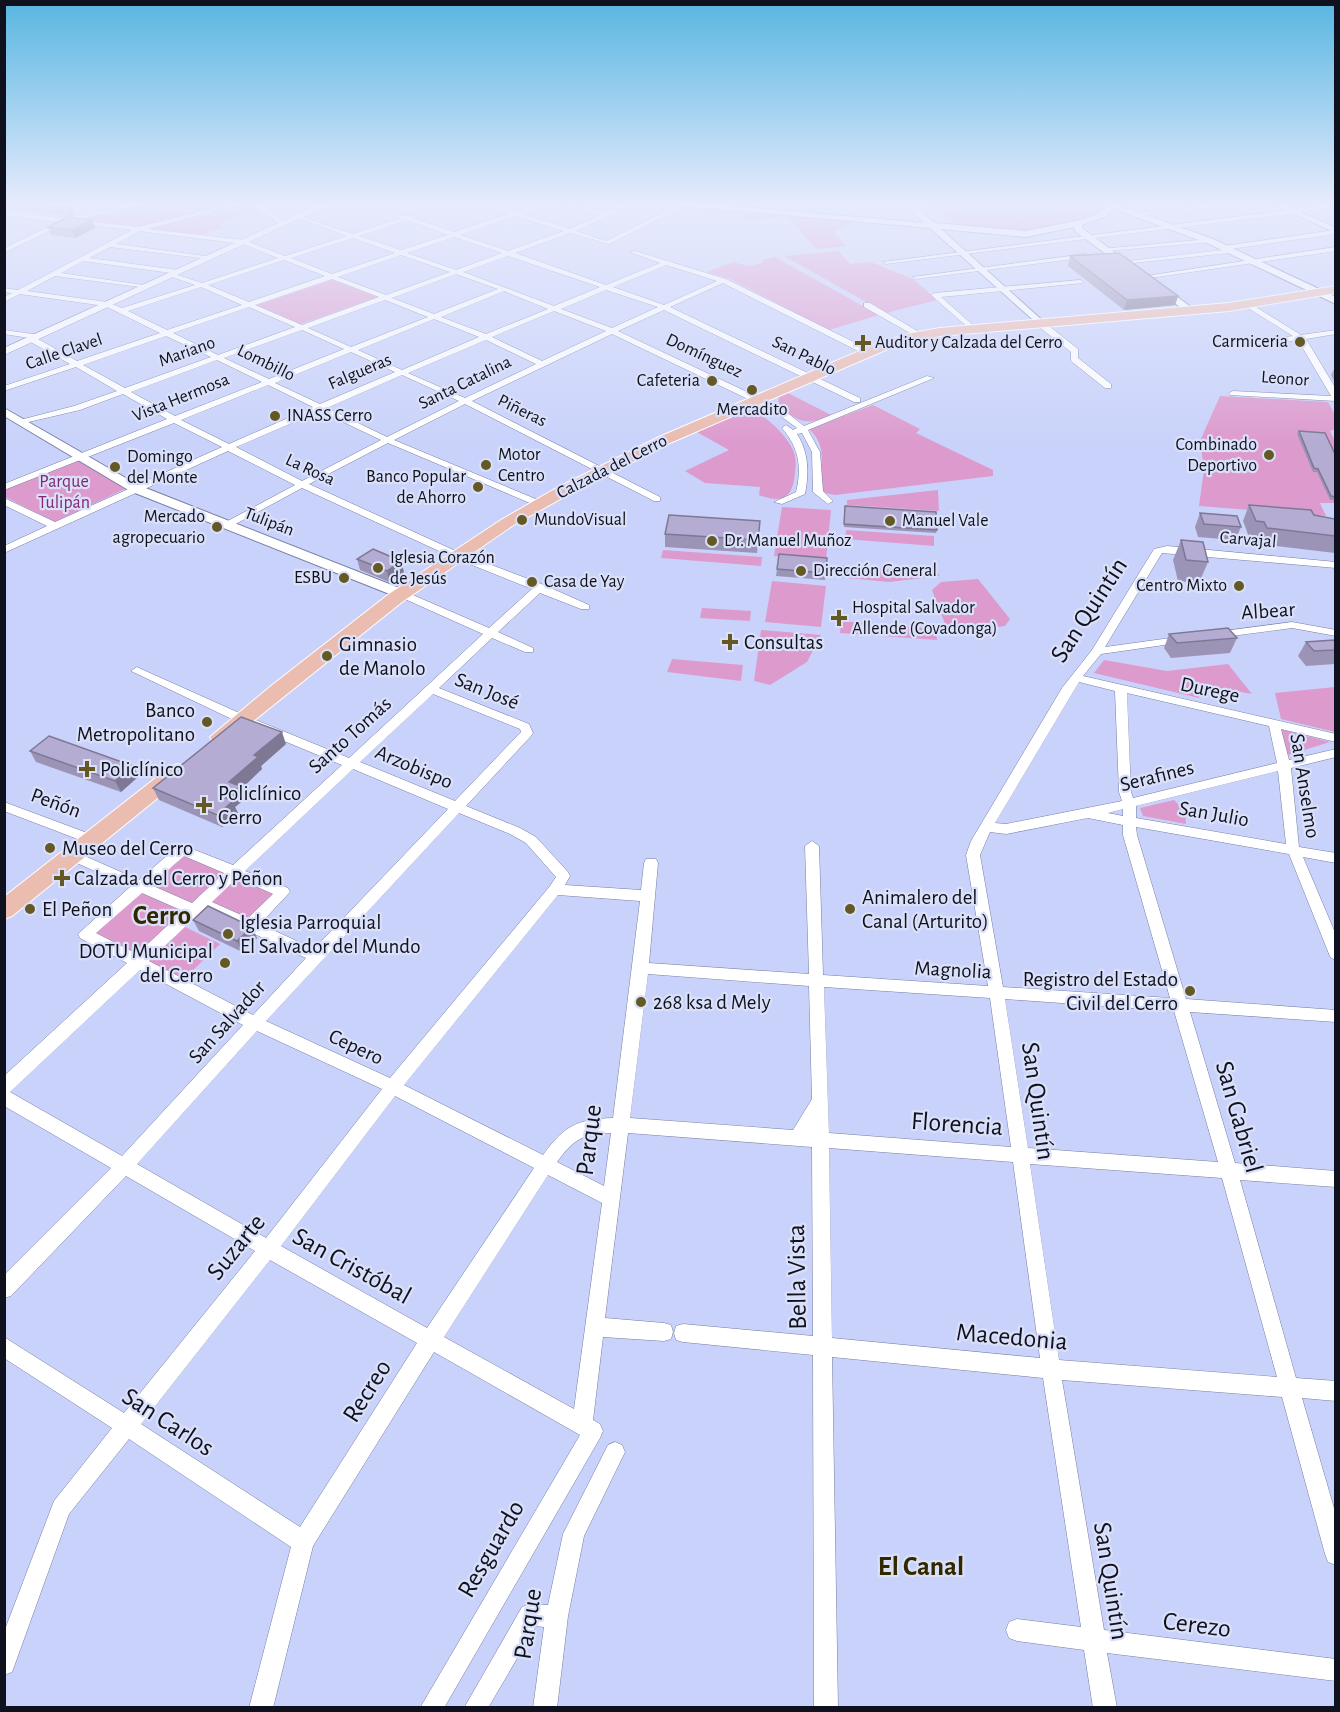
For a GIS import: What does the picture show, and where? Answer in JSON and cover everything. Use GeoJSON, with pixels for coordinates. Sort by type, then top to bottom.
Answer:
{"type":"FeatureCollection","features":[{"type":"Feature","properties":{"kind":"main road"},"geometry":{"type":"LineString","coordinates":[[4,352],[152,284]]}},
{"type":"Feature","properties":{"kind":"main road","name":"Calzada del Cerro"},"geometry":{"type":"LineString","coordinates":[[207,747],[402,594],[456,555],[540,504],[604,470],[809,376],[867,352],[920,335],[1248,304],[1335,289]]}},
{"type":"Feature","properties":{"kind":"main road"},"geometry":{"type":"LineString","coordinates":[[763,397],[778,410]]}},
{"type":"Feature","properties":{"kind":"main road"},"geometry":{"type":"LineString","coordinates":[[4,910],[190,761]]}},
{"type":"Feature","properties":{"kind":"street"},"geometry":{"type":"LineString","coordinates":[[4,300],[35,284]]}},
{"type":"Feature","properties":{"kind":"street"},"geometry":{"type":"LineString","coordinates":[[131,284],[147,286]]}},
{"type":"Feature","properties":{"kind":"street"},"geometry":{"type":"LineString","coordinates":[[121,310],[205,284]]}},
{"type":"Feature","properties":{"kind":"street","name":"Calle Clavel"},"geometry":{"type":"LineString","coordinates":[[4,389],[311,284]]}},
{"type":"Feature","properties":{"kind":"street"},"geometry":{"type":"LineString","coordinates":[[350,284],[486,337],[542,364]]}},
{"type":"Feature","properties":{"kind":"street","name":"Mariano"},"geometry":{"type":"LineString","coordinates":[[23,422],[77,408],[422,284]]}},
{"type":"Feature","properties":{"kind":"street","name":"Domínguez"},"geometry":{"type":"LineString","coordinates":[[490,284],[612,330],[763,397],[793,433]]}},
{"type":"Feature","properties":{"kind":"street","name":"San Pablo"},"geometry":{"type":"LineString","coordinates":[[602,284],[664,307],[857,400]]}},
{"type":"Feature","properties":{"kind":"street","name":"Falgueras"},"geometry":{"type":"LineString","coordinates":[[4,550],[135,488],[320,407],[613,284]]}},
{"type":"Feature","properties":{"kind":"street","name":"Santa Catalina"},"geometry":{"type":"LineString","coordinates":[[226,525],[301,484],[465,401],[612,330],[715,284]]}},
{"type":"Feature","properties":{"kind":"street"},"geometry":{"type":"LineString","coordinates":[[732,284],[867,352]]}},
{"type":"Feature","properties":{"kind":"street"},"geometry":{"type":"LineString","coordinates":[[997,284],[1075,351],[1074,359],[1108,386]]}},
{"type":"Feature","properties":{"kind":"street"},"geometry":{"type":"LineString","coordinates":[[972,329],[934,296],[1060,284]]}},
{"type":"Feature","properties":{"kind":"street"},"geometry":{"type":"LineString","coordinates":[[1153,284],[1191,310]]}},
{"type":"Feature","properties":{"kind":"street"},"geometry":{"type":"LineString","coordinates":[[1298,284],[1335,301]]}},
{"type":"Feature","properties":{"kind":"street","name":"Piñeras"},"geometry":{"type":"LineString","coordinates":[[202,285],[351,348],[465,401],[657,499]]}},
{"type":"Feature","properties":{"kind":"street","name":"Vista Hermosa"},"geometry":{"type":"LineString","coordinates":[[4,487],[266,381],[504,289]]}},
{"type":"Feature","properties":{"kind":"street","name":"Lombillo"},"geometry":{"type":"LineString","coordinates":[[4,290],[107,304],[387,440],[540,504]]}},
{"type":"Feature","properties":{"kind":"street"},"geometry":{"type":"LineString","coordinates":[[1248,304],[1302,339],[1335,398]]}},
{"type":"Feature","properties":{"kind":"street"},"geometry":{"type":"LineString","coordinates":[[867,305],[920,335]]}},
{"type":"Feature","properties":{"kind":"street","name":"La Rosa"},"geometry":{"type":"LineString","coordinates":[[4,332],[35,338],[173,419],[301,484],[456,555],[585,607]]}},
{"type":"Feature","properties":{"kind":"street"},"geometry":{"type":"LineString","coordinates":[[1249,345],[1302,339],[1335,332]]}},
{"type":"Feature","properties":{"kind":"street"},"geometry":{"type":"LineString","coordinates":[[1321,372],[1335,373]]}},
{"type":"Feature","properties":{"kind":"street"},"geometry":{"type":"LineString","coordinates":[[779,502],[796,497],[801,492],[803,461],[793,433],[930,378]]}},
{"type":"Feature","properties":{"kind":"street","name":"Leonor"},"geometry":{"type":"LineString","coordinates":[[1233,393],[1335,398]]}},
{"type":"Feature","properties":{"kind":"street"},"geometry":{"type":"LineString","coordinates":[[778,410],[804,430],[816,452],[818,492],[828,501]]}},
{"type":"Feature","properties":{"kind":"street","name":"Tulipán"},"geometry":{"type":"LineString","coordinates":[[4,411],[135,488],[402,594],[529,650]]}},
{"type":"Feature","properties":{"kind":"street"},"geometry":{"type":"LineString","coordinates":[[4,501],[55,526]]}},
{"type":"Feature","properties":{"kind":"street","name":"Carvajal"},"geometry":{"type":"LineString","coordinates":[[1158,551],[1167,549],[1335,565]]}},
{"type":"Feature","properties":{"kind":"street","name":"San Quintín"},"geometry":{"type":"LineString","coordinates":[[1105,1707],[1051,1369],[997,993],[973,855],[978,841],[1076,678],[1097,651],[1158,551]]}},
{"type":"Feature","properties":{"kind":"street","name":"Santo Tomás"},"geometry":{"type":"LineString","coordinates":[[4,1087],[540,587]]}},
{"type":"Feature","properties":{"kind":"street","name":"Albear"},"geometry":{"type":"LineString","coordinates":[[1097,651],[1292,625],[1335,633]]}},
{"type":"Feature","properties":{"kind":"street","name":"Arzobispo"},"geometry":{"type":"LineString","coordinates":[[137,671],[242,719],[531,840],[563,876],[555,890]]}},
{"type":"Feature","properties":{"kind":"street","name":"Durege"},"geometry":{"type":"LineString","coordinates":[[1076,678],[1335,738]]}},
{"type":"Feature","properties":{"kind":"street","name":"San José"},"geometry":{"type":"LineString","coordinates":[[431,689],[527,730]]}},
{"type":"Feature","properties":{"kind":"street","name":"San Gabriel"},"geometry":{"type":"LineString","coordinates":[[1121,690],[1125,792],[1129,803],[1133,845],[1335,1554]]}},
{"type":"Feature","properties":{"kind":"street","name":"San Anselmo"},"geometry":{"type":"LineString","coordinates":[[1274,724],[1284,765],[1293,849],[1335,954]]}},
{"type":"Feature","properties":{"kind":"street","name":"San Salvador"},"geometry":{"type":"LineString","coordinates":[[4,1289],[125,1165],[316,956],[527,733],[527,730]]}},
{"type":"Feature","properties":{"kind":"street","name":"Serafines"},"geometry":{"type":"LineString","coordinates":[[987,827],[1006,829],[1085,814],[1335,753]]}},
{"type":"Feature","properties":{"kind":"street","name":"Peñón"},"geometry":{"type":"LineString","coordinates":[[4,806],[93,840]]}},
{"type":"Feature","properties":{"kind":"street","name":"San Julio"},"geometry":{"type":"LineString","coordinates":[[1085,814],[1335,858]]}},
{"type":"Feature","properties":{"kind":"street","name":"Bella Vista"},"geometry":{"type":"LineString","coordinates":[[812,846],[820,1099],[826,1707]]}},
{"type":"Feature","properties":{"kind":"street"},"geometry":{"type":"LineString","coordinates":[[140,886],[182,850],[283,892],[250,925]]}},
{"type":"Feature","properties":{"kind":"street"},"geometry":{"type":"LineString","coordinates":[[73,856],[140,886],[250,925],[316,956]]}},
{"type":"Feature","properties":{"kind":"street","name":"Parque"},"geometry":{"type":"LineString","coordinates":[[582,1424],[641,968],[651,864]]}},
{"type":"Feature","properties":{"kind":"street","name":"Cepero"},"geometry":{"type":"LineString","coordinates":[[140,886],[85,934],[139,960],[254,1023],[393,1087],[610,1198]]}},
{"type":"Feature","properties":{"kind":"street"},"geometry":{"type":"LineString","coordinates":[[555,890],[647,896]]}},
{"type":"Feature","properties":{"kind":"street","name":"Suzarte"},"geometry":{"type":"LineString","coordinates":[[4,1664],[61,1508],[268,1249],[393,1087],[555,890]]}},
{"type":"Feature","properties":{"kind":"street","name":"Magnolia"},"geometry":{"type":"LineString","coordinates":[[641,968],[884,987],[1335,1016]]}},
{"type":"Feature","properties":{"kind":"street","name":"San Cristóbal"},"geometry":{"type":"LineString","coordinates":[[4,1097],[268,1249],[582,1424]]}},
{"type":"Feature","properties":{"kind":"street"},"geometry":{"type":"LineString","coordinates":[[797,1140],[820,1099]]}},
{"type":"Feature","properties":{"kind":"street","name":"Florencia"},"geometry":{"type":"LineString","coordinates":[[575,1130],[587,1126],[620,1125],[1335,1179]]}},
{"type":"Feature","properties":{"kind":"street","name":"Recreo"},"geometry":{"type":"LineString","coordinates":[[261,1707],[303,1542],[431,1339],[546,1164],[567,1136],[575,1130]]}},
{"type":"Feature","properties":{"kind":"street","name":"Macedonia"},"geometry":{"type":"LineString","coordinates":[[594,1327],[674,1332],[1051,1369],[1335,1391]]}},
{"type":"Feature","properties":{"kind":"street","name":"San Carlos"},"geometry":{"type":"LineString","coordinates":[[4,1347],[303,1542]]}},
{"type":"Feature","properties":{"kind":"street","name":"Resguardo"},"geometry":{"type":"LineString","coordinates":[[431,1707],[593,1431],[582,1424]]}},
{"type":"Feature","properties":{"kind":"street","name":"Parque"},"geometry":{"type":"LineString","coordinates":[[545,1707],[556,1616],[574,1534],[615,1452]]}},
{"type":"Feature","properties":{"kind":"street"},"geometry":{"type":"LineString","coordinates":[[475,1707],[530,1615],[556,1616]]}},
{"type":"Feature","properties":{"kind":"street","name":"Cerezo"},"geometry":{"type":"LineString","coordinates":[[1017,1630],[1335,1670]]}},
{"type":"Feature","properties":{"kind":"green space"},"geometry":{"type":"Polygon","coordinates":[[[320,284],[342,284],[377,297],[301,324],[257,305],[320,284]]]}},
{"type":"Feature","properties":{"kind":"green space"},"geometry":{"type":"Polygon","coordinates":[[[739,284],[823,284],[879,315],[829,330],[739,284]]]}},
{"type":"Feature","properties":{"kind":"green space"},"geometry":{"type":"Polygon","coordinates":[[[834,284],[919,284],[937,300],[886,313],[834,284]]]}},
{"type":"Feature","properties":{"kind":"green space"},"geometry":{"type":"Polygon","coordinates":[[[784,391],[831,415],[815,421],[797,419],[779,404],[778,395],[784,391]]]}},
{"type":"Feature","properties":{"kind":"green space","name":"Combinado Deportivo"},"geometry":{"type":"Polygon","coordinates":[[[1220,396],[1328,402],[1335,415],[1335,429],[1330,431],[1335,441],[1336,503],[1320,503],[1326,516],[1199,506],[1204,469],[1200,441],[1220,396]]]}},
{"type":"Feature","properties":{"kind":"green space"},"geometry":{"type":"Polygon","coordinates":[[[873,405],[920,429],[916,433],[993,470],[993,476],[835,495],[824,493],[820,445],[809,429],[873,405]]]}},
{"type":"Feature","properties":{"kind":"green space"},"geometry":{"type":"Polygon","coordinates":[[[751,407],[780,431],[794,453],[796,466],[792,488],[785,497],[780,499],[759,495],[760,487],[705,483],[685,471],[729,450],[695,431],[751,407]]]}},
{"type":"Feature","properties":{"kind":"green space","name":"Parque Tulipán"},"geometry":{"type":"Polygon","coordinates":[[[81,460],[125,489],[55,522],[5,497],[4,490],[73,461],[81,460]]]}},
{"type":"Feature","properties":{"kind":"green space"},"geometry":{"type":"Polygon","coordinates":[[[938,490],[939,511],[847,505],[847,500],[938,490]]]}},
{"type":"Feature","properties":{"kind":"green space"},"geometry":{"type":"Polygon","coordinates":[[[782,507],[831,510],[826,560],[774,556],[782,507]]]}},
{"type":"Feature","properties":{"kind":"green space"},"geometry":{"type":"Polygon","coordinates":[[[846,530],[934,536],[934,546],[845,539],[846,530]]]}},
{"type":"Feature","properties":{"kind":"green space"},"geometry":{"type":"Polygon","coordinates":[[[663,550],[762,557],[761,566],[661,558],[663,550]]]}},
{"type":"Feature","properties":{"kind":"green space"},"geometry":{"type":"Polygon","coordinates":[[[839,565],[939,574],[939,576],[889,582],[837,577],[839,565]]]}},
{"type":"Feature","properties":{"kind":"green space"},"geometry":{"type":"Polygon","coordinates":[[[978,579],[1010,619],[1005,626],[954,633],[947,629],[932,590],[941,582],[978,579]]]}},
{"type":"Feature","properties":{"kind":"green space"},"geometry":{"type":"Polygon","coordinates":[[[772,581],[826,586],[821,627],[765,622],[772,581]]]}},
{"type":"Feature","properties":{"kind":"green space"},"geometry":{"type":"Polygon","coordinates":[[[702,608],[751,611],[750,621],[700,618],[702,608]]]}},
{"type":"Feature","properties":{"kind":"green space"},"geometry":{"type":"Polygon","coordinates":[[[841,621],[936,629],[937,640],[840,633],[841,621]]]}},
{"type":"Feature","properties":{"kind":"green space"},"geometry":{"type":"Polygon","coordinates":[[[761,630],[821,635],[807,662],[770,685],[754,681],[761,630]]]}},
{"type":"Feature","properties":{"kind":"green space"},"geometry":{"type":"Polygon","coordinates":[[[672,659],[743,665],[741,681],[667,672],[672,659]]]}},
{"type":"Feature","properties":{"kind":"green space"},"geometry":{"type":"Polygon","coordinates":[[[1104,660],[1167,671],[1228,664],[1252,694],[1204,685],[1199,698],[1094,673],[1104,660]]]}},
{"type":"Feature","properties":{"kind":"green space"},"geometry":{"type":"Polygon","coordinates":[[[1335,687],[1335,732],[1281,719],[1275,693],[1335,687]]]}},
{"type":"Feature","properties":{"kind":"green space"},"geometry":{"type":"Polygon","coordinates":[[[1280,729],[1330,742],[1285,756],[1280,729]]]}},
{"type":"Feature","properties":{"kind":"green space"},"geometry":{"type":"Polygon","coordinates":[[[1174,800],[1185,811],[1186,824],[1143,816],[1140,808],[1174,800]]]}},
{"type":"Feature","properties":{"kind":"green space"},"geometry":{"type":"Polygon","coordinates":[[[182,854],[277,893],[250,921],[206,901],[181,925],[220,944],[184,979],[89,933],[182,854]]]}},
{"type":"Feature","properties":{"kind":"building"},"geometry":{"type":"Polygon","coordinates":[[[1106,284],[1161,284],[1178,296],[1127,300],[1106,284]]]}},
{"type":"Feature","properties":{"kind":"building"},"geometry":{"type":"Polygon","coordinates":[[[1299,431],[1325,433],[1335,454],[1335,497],[1331,496],[1318,469],[1314,468],[1299,431]]]}},
{"type":"Feature","properties":{"kind":"building"},"geometry":{"type":"Polygon","coordinates":[[[1249,505],[1311,510],[1314,515],[1335,519],[1335,536],[1267,528],[1264,522],[1256,521],[1249,505]]]}},
{"type":"Feature","properties":{"kind":"building","name":"Manuel Vale"},"geometry":{"type":"Polygon","coordinates":[[[845,506],[936,512],[937,530],[844,524],[845,506]]]}},
{"type":"Feature","properties":{"kind":"building"},"geometry":{"type":"Polygon","coordinates":[[[1200,513],[1237,516],[1241,527],[1204,524],[1200,513]]]}},
{"type":"Feature","properties":{"kind":"building"},"geometry":{"type":"Polygon","coordinates":[[[669,515],[760,521],[758,540],[665,534],[669,515]]]}},
{"type":"Feature","properties":{"kind":"building"},"geometry":{"type":"Polygon","coordinates":[[[1181,540],[1203,542],[1208,562],[1186,560],[1181,540]]]}},
{"type":"Feature","properties":{"kind":"building"},"geometry":{"type":"Polygon","coordinates":[[[373,549],[401,561],[387,571],[357,559],[373,549]]]}},
{"type":"Feature","properties":{"kind":"building"},"geometry":{"type":"Polygon","coordinates":[[[779,554],[827,558],[826,573],[777,569],[779,554]]]}},
{"type":"Feature","properties":{"kind":"building"},"geometry":{"type":"Polygon","coordinates":[[[1228,628],[1237,638],[1177,643],[1169,634],[1228,628]]]}},
{"type":"Feature","properties":{"kind":"building"},"geometry":{"type":"Polygon","coordinates":[[[1334,640],[1335,650],[1314,651],[1306,642],[1334,640]]]}},
{"type":"Feature","properties":{"kind":"building"},"geometry":{"type":"Polygon","coordinates":[[[241,717],[282,732],[254,755],[258,757],[229,782],[240,786],[226,798],[233,801],[217,815],[153,788],[241,717]]]}},
{"type":"Feature","properties":{"kind":"building"},"geometry":{"type":"Polygon","coordinates":[[[49,736],[133,766],[115,781],[30,751],[49,736]]]}},
{"type":"Feature","properties":{"kind":"building"},"geometry":{"type":"Polygon","coordinates":[[[208,906],[252,927],[237,941],[193,920],[208,906]]]}},
{"type":"Feature","properties":{"kind":"place","name":"Carmiceria"},"geometry":{"type":"Point","coordinates":[1300,342]}},
{"type":"Feature","properties":{"kind":"place","name":"Auditor y Calzada del Cerro"},"geometry":{"type":"Point","coordinates":[863,343]}},
{"type":"Feature","properties":{"kind":"place","name":"Cafeteria"},"geometry":{"type":"Point","coordinates":[712,381]}},
{"type":"Feature","properties":{"kind":"place","name":"Mercadito"},"geometry":{"type":"Point","coordinates":[752,390]}},
{"type":"Feature","properties":{"kind":"place","name":"INASS Cerro"},"geometry":{"type":"Point","coordinates":[275,416]}},
{"type":"Feature","properties":{"kind":"place","name":"Combinado Deportivo"},"geometry":{"type":"Point","coordinates":[1269,455]}},
{"type":"Feature","properties":{"kind":"place","name":"Motor Centro"},"geometry":{"type":"Point","coordinates":[486,465]}},
{"type":"Feature","properties":{"kind":"place","name":"Domingo del Monte"},"geometry":{"type":"Point","coordinates":[115,467]}},
{"type":"Feature","properties":{"kind":"place","name":"Banco Popular de Ahorro"},"geometry":{"type":"Point","coordinates":[478,487]}},
{"type":"Feature","properties":{"kind":"place","name":"MundoVisual"},"geometry":{"type":"Point","coordinates":[522,520]}},
{"type":"Feature","properties":{"kind":"place","name":"Manuel Vale"},"geometry":{"type":"Point","coordinates":[890,521]}},
{"type":"Feature","properties":{"kind":"place","name":"Mercado agropecuario"},"geometry":{"type":"Point","coordinates":[217,527]}},
{"type":"Feature","properties":{"kind":"place","name":"Dr. Manuel Muñoz"},"geometry":{"type":"Point","coordinates":[712,541]}},
{"type":"Feature","properties":{"kind":"place","name":"Iglesia Corazón de Jesús"},"geometry":{"type":"Point","coordinates":[378,568]}},
{"type":"Feature","properties":{"kind":"place","name":"Dirección General"},"geometry":{"type":"Point","coordinates":[801,571]}},
{"type":"Feature","properties":{"kind":"place","name":"ESBU"},"geometry":{"type":"Point","coordinates":[344,578]}},
{"type":"Feature","properties":{"kind":"place","name":"Casa de Yay"},"geometry":{"type":"Point","coordinates":[532,582]}},
{"type":"Feature","properties":{"kind":"place","name":"Centro Mixto"},"geometry":{"type":"Point","coordinates":[1239,586]}},
{"type":"Feature","properties":{"kind":"place","name":"Hospital Salvador Allende (Covadonga)"},"geometry":{"type":"Point","coordinates":[839,618]}},
{"type":"Feature","properties":{"kind":"place","name":"Consultas"},"geometry":{"type":"Point","coordinates":[730,642]}},
{"type":"Feature","properties":{"kind":"place","name":"Gimnasio de Manolo"},"geometry":{"type":"Point","coordinates":[327,656]}},
{"type":"Feature","properties":{"kind":"place","name":"Banco Metropolitano"},"geometry":{"type":"Point","coordinates":[207,722]}},
{"type":"Feature","properties":{"kind":"place","name":"Policlínico"},"geometry":{"type":"Point","coordinates":[87,769]}},
{"type":"Feature","properties":{"kind":"place","name":"Policlínico Cerro"},"geometry":{"type":"Point","coordinates":[204,805]}},
{"type":"Feature","properties":{"kind":"place","name":"Museo del Cerro"},"geometry":{"type":"Point","coordinates":[50,848]}},
{"type":"Feature","properties":{"kind":"place","name":"Calzada del Cerro y Peñon"},"geometry":{"type":"Point","coordinates":[62,878]}},
{"type":"Feature","properties":{"kind":"place","name":"El Peñon"},"geometry":{"type":"Point","coordinates":[30,909]}},
{"type":"Feature","properties":{"kind":"place","name":"Animalero del Canal (Arturito)"},"geometry":{"type":"Point","coordinates":[850,909]}},
{"type":"Feature","properties":{"kind":"place","name":"Iglesia Parroquial El Salvador del Mundo"},"geometry":{"type":"Point","coordinates":[228,934]}},
{"type":"Feature","properties":{"kind":"place","name":"DOTU Municipal del Cerro"},"geometry":{"type":"Point","coordinates":[225,963]}},
{"type":"Feature","properties":{"kind":"place","name":"Registro del Estado Civil del Cerro"},"geometry":{"type":"Point","coordinates":[1190,991]}},
{"type":"Feature","properties":{"kind":"place","name":"268 ksa d Mely"},"geometry":{"type":"Point","coordinates":[641,1002]}},
{"type":"Feature","properties":{"kind":"district","name":"Cerro"},"geometry":{"type":"Point","coordinates":[162,915]}},
{"type":"Feature","properties":{"kind":"district","name":"El Canal"},"geometry":{"type":"Point","coordinates":[921,1566]}}]}
